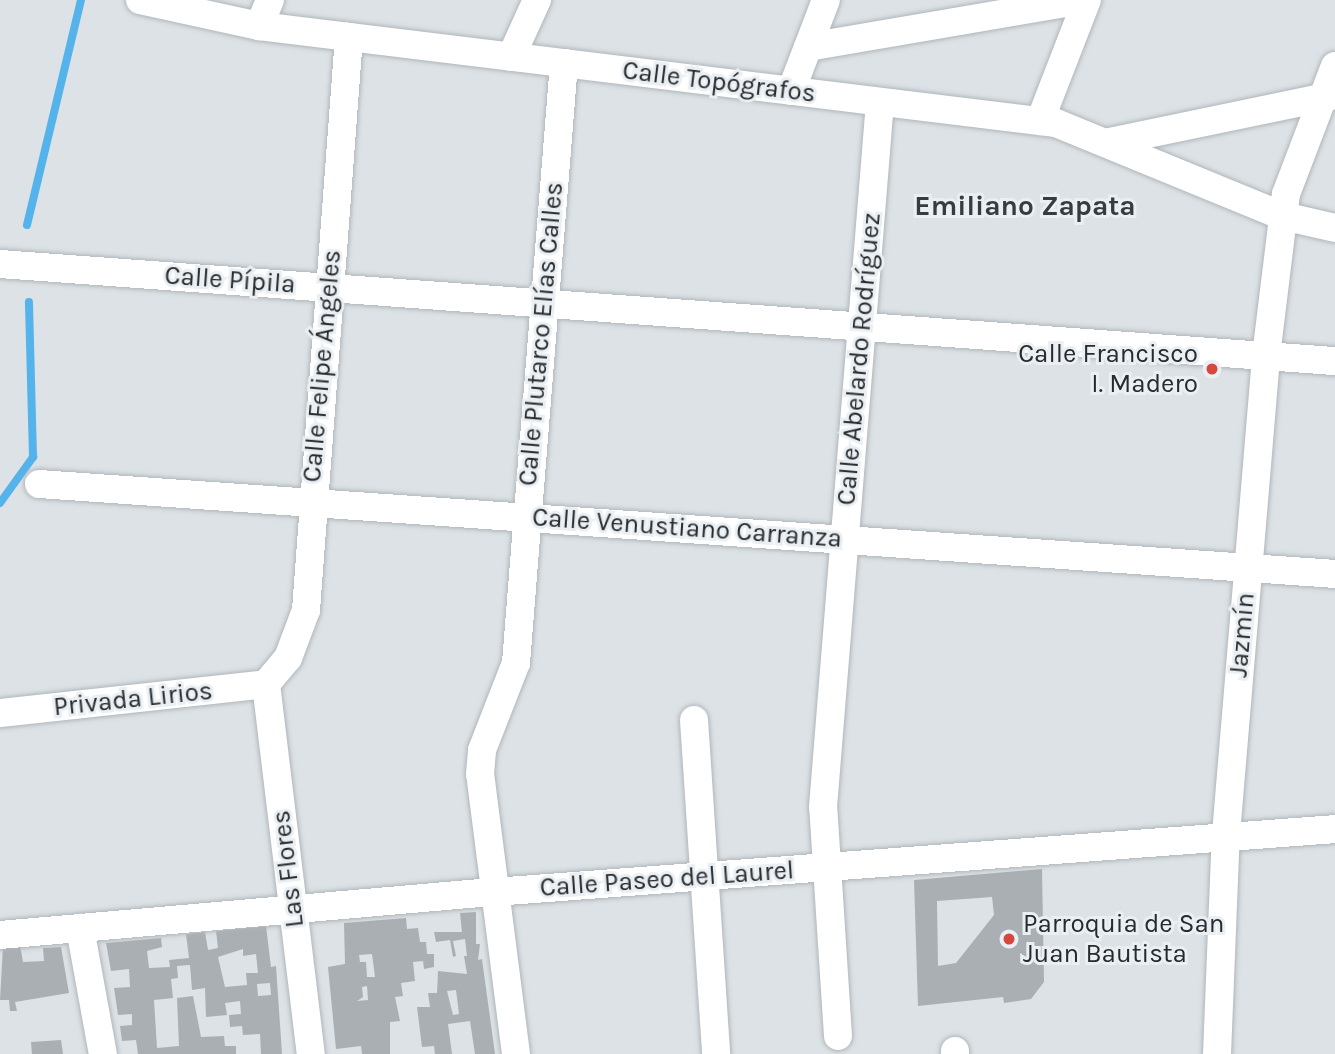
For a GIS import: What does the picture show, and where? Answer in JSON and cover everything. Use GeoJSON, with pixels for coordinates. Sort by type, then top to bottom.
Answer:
{"type":"FeatureCollection","features":[{"type":"Feature","properties":{"kind":"street"},"geometry":{"type":"LineString","coordinates":[[259,26],[270,0]]}},
{"type":"Feature","properties":{"kind":"street"},"geometry":{"type":"LineString","coordinates":[[511,57],[537,0]]}},
{"type":"Feature","properties":{"kind":"street"},"geometry":{"type":"LineString","coordinates":[[791,91],[826,0]]}},
{"type":"Feature","properties":{"kind":"street"},"geometry":{"type":"LineString","coordinates":[[808,47],[1085,0]]}},
{"type":"Feature","properties":{"kind":"street"},"geometry":{"type":"LineString","coordinates":[[1040,121],[1085,0]]}},
{"type":"Feature","properties":{"kind":"street","name":"Calle Topógrafos"},"geometry":{"type":"LineString","coordinates":[[151,1],[259,26],[1040,121],[1109,142],[1283,216],[1335,228]]}},
{"type":"Feature","properties":{"kind":"street","name":"Calle Felipe Ángeles"},"geometry":{"type":"LineString","coordinates":[[266,684],[288,658],[306,610],[349,37]]}},
{"type":"Feature","properties":{"kind":"street","name":"Calle Plutarco Elías Calles"},"geometry":{"type":"LineString","coordinates":[[516,1054],[480,774],[482,750],[516,663],[525,517],[564,63]]}},
{"type":"Feature","properties":{"kind":"street","name":"Jazmín"},"geometry":{"type":"LineString","coordinates":[[1217,1054],[1226,834],[1266,356],[1286,194],[1330,96],[1335,66]]}},
{"type":"Feature","properties":{"kind":"street"},"geometry":{"type":"LineString","coordinates":[[1109,142],[1330,96]]}},
{"type":"Feature","properties":{"kind":"street","name":"Calle Abelardo Rodríguez"},"geometry":{"type":"LineString","coordinates":[[838,1036],[823,807],[880,102]]}},
{"type":"Feature","properties":{"kind":"street","name":"Calle Pípila"},"geometry":{"type":"LineString","coordinates":[[0,264],[544,303]]}},
{"type":"Feature","properties":{"kind":"street"},"geometry":{"type":"LineString","coordinates":[[544,303],[1335,361]]}},
{"type":"Feature","properties":{"kind":"street","name":"Calle Venustiano Carranza"},"geometry":{"type":"LineString","coordinates":[[39,484],[1335,574]]}},
{"type":"Feature","properties":{"kind":"street","name":"Privada Lirios"},"geometry":{"type":"LineString","coordinates":[[0,713],[266,684]]}},
{"type":"Feature","properties":{"kind":"street","name":"Las Flores"},"geometry":{"type":"LineString","coordinates":[[266,684],[311,1054]]}},
{"type":"Feature","properties":{"kind":"street"},"geometry":{"type":"LineString","coordinates":[[694,720],[716,1054]]}},
{"type":"Feature","properties":{"kind":"street","name":"Calle Paseo del Laurel"},"geometry":{"type":"LineString","coordinates":[[0,934],[1226,834],[1335,829]]}},
{"type":"Feature","properties":{"kind":"street"},"geometry":{"type":"LineString","coordinates":[[80,928],[103,1054]]}},
{"type":"Feature","properties":{"kind":"building","name":"Parroquia de San Juan Bautista"},"geometry":{"type":"Polygon","coordinates":[[[1042,869],[1044,982],[1031,999],[1004,1003],[1003,997],[918,1006],[914,880],[1042,869]],[[992,897],[937,901],[938,966],[956,963],[994,915],[992,897]]]}},
{"type":"Feature","properties":{"kind":"building"},"geometry":{"type":"Polygon","coordinates":[[[476,912],[476,944],[480,944],[478,960],[482,959],[495,1054],[475,1054],[470,1021],[448,1024],[452,1054],[435,1054],[434,1046],[422,1047],[417,1007],[430,1007],[428,993],[437,993],[438,971],[467,974],[465,939],[453,941],[456,956],[453,957],[450,940],[436,942],[434,932],[462,932],[460,913],[476,912]],[[456,990],[447,991],[453,1015],[459,1014],[456,990]]]}},
{"type":"Feature","properties":{"kind":"building"},"geometry":{"type":"Polygon","coordinates":[[[406,918],[407,929],[418,928],[420,942],[426,942],[427,954],[434,954],[434,967],[424,969],[423,961],[413,962],[415,981],[401,983],[403,996],[395,997],[400,1021],[390,1022],[390,1054],[362,1054],[361,1046],[336,1049],[328,967],[345,964],[344,923],[406,918]],[[372,954],[359,955],[360,962],[366,962],[367,977],[375,977],[372,954]],[[367,986],[362,987],[363,997],[357,1001],[368,1000],[367,986]]]}},
{"type":"Feature","properties":{"kind":"building"},"geometry":{"type":"Polygon","coordinates":[[[266,926],[271,967],[276,966],[282,1054],[261,1054],[260,1034],[243,1035],[242,1026],[230,1027],[229,1015],[241,1014],[240,1001],[225,1003],[227,1015],[206,1017],[205,988],[192,990],[190,965],[177,966],[178,978],[171,979],[173,998],[154,1000],[157,1048],[179,1046],[177,998],[193,996],[201,1037],[224,1036],[225,1046],[236,1046],[236,1054],[138,1054],[136,1040],[122,1041],[120,1026],[132,1025],[132,1014],[118,1015],[114,988],[130,987],[129,969],[111,971],[106,943],[161,938],[162,947],[147,951],[149,968],[170,967],[169,960],[189,958],[186,934],[205,932],[208,950],[218,948],[216,931],[266,926]],[[243,949],[218,957],[225,987],[247,985],[246,973],[258,973],[256,954],[243,956],[243,949]],[[270,983],[257,984],[258,996],[271,995],[270,983]]]}},
{"type":"Feature","properties":{"kind":"building"},"geometry":{"type":"Polygon","coordinates":[[[20,945],[23,962],[44,961],[43,948],[61,947],[69,993],[15,1002],[17,1011],[10,1011],[9,1000],[0,1000],[3,946],[20,945]]]}},
{"type":"Feature","properties":{"kind":"building"},"geometry":{"type":"Polygon","coordinates":[[[61,1040],[63,1054],[32,1054],[31,1042],[61,1040]]]}},
{"type":"Feature","properties":{"kind":"waterway"},"geometry":{"type":"LineString","coordinates":[[27,225],[81,0]]}},
{"type":"Feature","properties":{"kind":"waterway"},"geometry":{"type":"LineString","coordinates":[[0,503],[33,457],[29,302]]}},
{"type":"Feature","properties":{"kind":"place","name":"Calle Francisco I. Madero"},"geometry":{"type":"Point","coordinates":[1212,369]}},
{"type":"Feature","properties":{"kind":"place","name":"Parroquia de San Juan Bautista"},"geometry":{"type":"Point","coordinates":[1009,939]}},
{"type":"Feature","properties":{"kind":"district","name":"Emiliano Zapata"},"geometry":{"type":"Point","coordinates":[1025,206]}}]}
